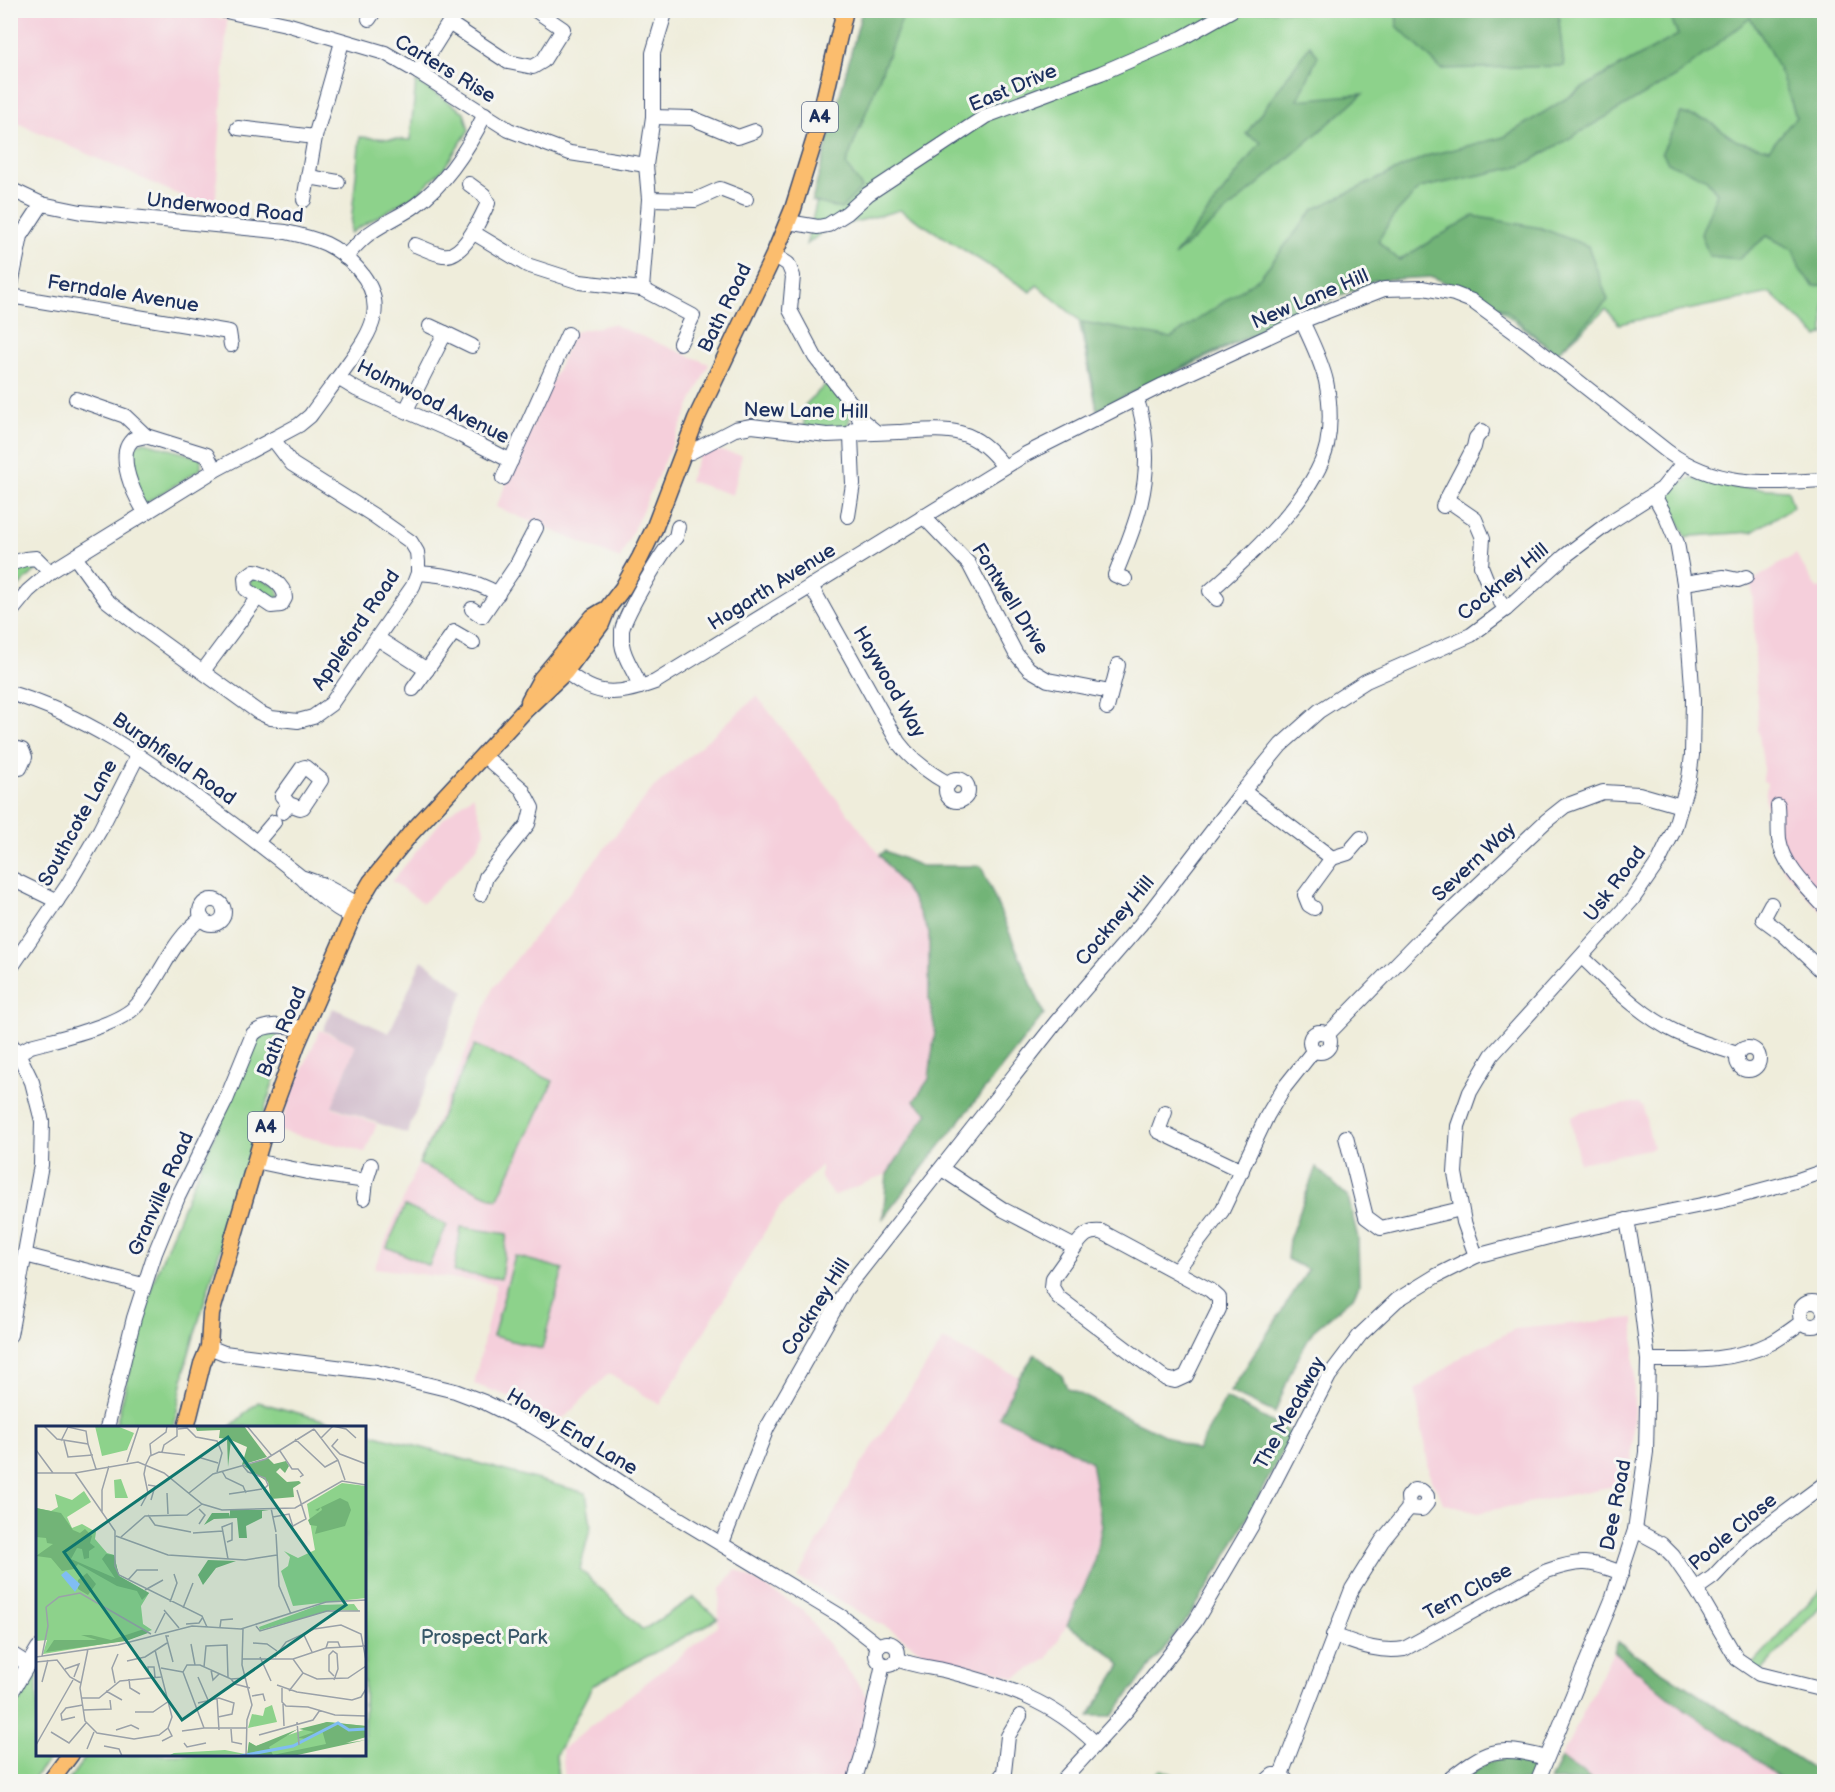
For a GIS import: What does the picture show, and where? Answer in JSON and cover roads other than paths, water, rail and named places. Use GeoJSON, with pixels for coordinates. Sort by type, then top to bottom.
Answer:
{"type":"FeatureCollection","features":[{"type":"Feature","properties":{"kind":"main road","name":"Bath Road"},"geometry":{"type":"LineString","coordinates":[[186,1426],[208,1347],[211,1314],[255,1161],[294,1052],[297,1027],[371,882],[394,853],[526,709],[533,691],[560,667],[594,616],[607,609],[623,588],[645,547],[717,372],[788,222],[809,161],[845,10]]}},
{"type":"Feature","properties":{"kind":"main road"},"geometry":{"type":"LineString","coordinates":[[50,1782],[70,1756]]}},
{"type":"Feature","properties":{"kind":"street","name":"Carters Rise"},"geometry":{"type":"LineString","coordinates":[[221,10],[288,17],[342,42],[385,53],[509,130],[570,153],[646,165]]}},
{"type":"Feature","properties":{"kind":"street"},"geometry":{"type":"LineString","coordinates":[[418,72],[457,10]]}},
{"type":"Feature","properties":{"kind":"street"},"geometry":{"type":"LineString","coordinates":[[449,23],[508,62],[533,67],[543,61],[563,29],[535,10]]}},
{"type":"Feature","properties":{"kind":"street"},"geometry":{"type":"LineString","coordinates":[[642,289],[649,199],[646,165],[652,117],[653,53],[666,10]]}},
{"type":"Feature","properties":{"kind":"street","name":"East Drive"},"geometry":{"type":"LineString","coordinates":[[788,222],[818,227],[828,225],[847,213],[868,194],[986,116],[1101,73],[1182,38],[1232,10]]}},
{"type":"Feature","properties":{"kind":"street"},"geometry":{"type":"LineString","coordinates":[[304,200],[315,137],[342,42]]}},
{"type":"Feature","properties":{"kind":"street"},"geometry":{"type":"LineString","coordinates":[[345,257],[365,237],[416,205],[429,192],[456,163],[473,138],[485,114]]}},
{"type":"Feature","properties":{"kind":"street"},"geometry":{"type":"LineString","coordinates":[[652,117],[692,118],[738,137],[755,131]]}},
{"type":"Feature","properties":{"kind":"street"},"geometry":{"type":"LineString","coordinates":[[238,128],[315,137]]}},
{"type":"Feature","properties":{"kind":"street"},"geometry":{"type":"LineString","coordinates":[[309,177],[338,182]]}},
{"type":"Feature","properties":{"kind":"street"},"geometry":{"type":"LineString","coordinates":[[415,245],[445,256],[456,252],[474,233],[488,203],[484,195],[469,184]]}},
{"type":"Feature","properties":{"kind":"street","name":"Underwood Road"},"geometry":{"type":"LineString","coordinates":[[10,189],[42,204],[81,212],[286,232],[325,242],[345,257],[367,281],[374,296],[375,308],[370,331],[310,416],[299,425],[215,470],[50,572],[28,591],[10,614]]}},
{"type":"Feature","properties":{"kind":"street"},"geometry":{"type":"LineString","coordinates":[[649,199],[695,200],[720,189],[746,199]]}},
{"type":"Feature","properties":{"kind":"street"},"geometry":{"type":"LineString","coordinates":[[10,290],[21,236],[42,204]]}},
{"type":"Feature","properties":{"kind":"street"},"geometry":{"type":"LineString","coordinates":[[474,233],[527,265],[580,282],[642,289],[693,316],[680,343]]}},
{"type":"Feature","properties":{"kind":"street"},"geometry":{"type":"LineString","coordinates":[[774,255],[788,264],[793,276],[790,310],[814,357],[854,407],[859,418],[876,432]]}},
{"type":"Feature","properties":{"kind":"street","name":"New Lane Hill"},"geometry":{"type":"LineString","coordinates":[[683,453],[691,452],[735,429],[752,426],[851,436],[876,432],[946,429],[961,432],[975,439],[995,454],[1004,467],[1136,399],[1302,321],[1384,289],[1423,288],[1454,294],[1486,310],[1683,463],[1708,474],[1761,484],[1824,480]]}},
{"type":"Feature","properties":{"kind":"street","name":"Ferndale Avenue"},"geometry":{"type":"LineString","coordinates":[[10,296],[230,332]]}},
{"type":"Feature","properties":{"kind":"street"},"geometry":{"type":"LineString","coordinates":[[1209,590],[1254,553],[1312,483],[1327,446],[1329,415],[1326,380],[1320,360],[1302,321]]}},
{"type":"Feature","properties":{"kind":"street"},"geometry":{"type":"LineString","coordinates":[[430,326],[472,346]]}},
{"type":"Feature","properties":{"kind":"street"},"geometry":{"type":"LineString","coordinates":[[406,410],[445,333]]}},
{"type":"Feature","properties":{"kind":"street","name":"Holmwood Avenue"},"geometry":{"type":"LineString","coordinates":[[503,478],[568,334]]}},
{"type":"Feature","properties":{"kind":"street","name":"Holmwood Avenue"},"geometry":{"type":"LineString","coordinates":[[338,378],[356,389],[458,434],[511,461]]}},
{"type":"Feature","properties":{"kind":"street"},"geometry":{"type":"LineString","coordinates":[[76,399],[125,416],[146,436],[207,455],[215,470]]}},
{"type":"Feature","properties":{"kind":"street"},"geometry":{"type":"LineString","coordinates":[[1114,574],[1134,529],[1147,474],[1146,444],[1142,417],[1136,399]]}},
{"type":"Feature","properties":{"kind":"street"},"geometry":{"type":"LineString","coordinates":[[848,516],[853,484],[851,436],[859,418]]}},
{"type":"Feature","properties":{"kind":"street"},"geometry":{"type":"LineString","coordinates":[[1482,431],[1476,438],[1474,447],[1444,503],[1475,519],[1483,538],[1481,566],[1489,586],[1506,609]]}},
{"type":"Feature","properties":{"kind":"street"},"geometry":{"type":"LineString","coordinates":[[146,436],[133,439],[126,448],[126,462],[133,490],[146,513]]}},
{"type":"Feature","properties":{"kind":"street","name":"Appleford Road"},"geometry":{"type":"LineString","coordinates":[[75,557],[106,600],[138,626],[258,712],[278,719],[298,721],[313,717],[331,704],[413,586],[418,573],[417,552],[411,542],[373,515],[292,464],[273,439]]}},
{"type":"Feature","properties":{"kind":"street","name":"Cockney Hill"},"geometry":{"type":"LineString","coordinates":[[722,1544],[767,1428],[846,1289],[1058,1019],[1147,917],[1243,790],[1281,745],[1319,711],[1366,681],[1471,635],[1506,609],[1610,522],[1654,495],[1670,481],[1683,463]]}},
{"type":"Feature","properties":{"kind":"street","name":"Hogarth Avenue"},"geometry":{"type":"LineString","coordinates":[[560,667],[585,687],[605,692],[640,687],[655,682],[1004,467]]}},
{"type":"Feature","properties":{"kind":"street","name":"Usk Road"},"geometry":{"type":"LineString","coordinates":[[1476,1256],[1461,1209],[1455,1173],[1458,1126],[1470,1092],[1492,1055],[1632,900],[1659,861],[1674,830],[1681,806],[1692,755],[1693,699],[1684,583],[1677,543],[1654,495]]}},
{"type":"Feature","properties":{"kind":"street","name":"Fontwell Drive"},"geometry":{"type":"LineString","coordinates":[[923,516],[969,564],[1016,654],[1029,669],[1048,680],[1110,692]]}},
{"type":"Feature","properties":{"kind":"street"},"geometry":{"type":"LineString","coordinates":[[640,687],[638,678],[626,660],[622,645],[622,629],[662,554],[676,537],[678,527]]}},
{"type":"Feature","properties":{"kind":"street"},"geometry":{"type":"LineString","coordinates":[[472,609],[482,616],[516,566],[536,528]]}},
{"type":"Feature","properties":{"kind":"street"},"geometry":{"type":"LineString","coordinates":[[10,564],[36,558],[50,572]]}},
{"type":"Feature","properties":{"kind":"street"},"geometry":{"type":"LineString","coordinates":[[418,573],[448,575],[471,581],[498,594]]}},
{"type":"Feature","properties":{"kind":"street"},"geometry":{"type":"LineString","coordinates":[[1684,583],[1724,577],[1738,580],[1746,577]]}},
{"type":"Feature","properties":{"kind":"street","name":"Haywood Way"},"geometry":{"type":"LineString","coordinates":[[811,586],[898,742],[929,773],[949,784]]}},
{"type":"Feature","properties":{"kind":"street"},"geometry":{"type":"LineString","coordinates":[[202,671],[258,597]]}},
{"type":"Feature","properties":{"kind":"street"},"geometry":{"type":"LineString","coordinates":[[413,689],[454,632],[473,643]]}},
{"type":"Feature","properties":{"kind":"street"},"geometry":{"type":"LineString","coordinates":[[377,638],[427,670]]}},
{"type":"Feature","properties":{"kind":"street"},"geometry":{"type":"LineString","coordinates":[[1107,708],[1118,665]]}},
{"type":"Feature","properties":{"kind":"street","name":"Burghfield Road"},"geometry":{"type":"LineString","coordinates":[[10,693],[52,707],[108,735],[157,766],[257,842],[302,878],[331,906],[355,910]]}},
{"type":"Feature","properties":{"kind":"street"},"geometry":{"type":"LineString","coordinates":[[10,747],[22,750],[25,758],[20,768],[10,770]]}},
{"type":"Feature","properties":{"kind":"street","name":"Southcote Lane"},"geometry":{"type":"LineString","coordinates":[[10,969],[57,901],[100,830],[138,755]]}},
{"type":"Feature","properties":{"kind":"street"},"geometry":{"type":"LineString","coordinates":[[481,894],[486,878],[528,825],[532,808],[522,789],[483,755]]}},
{"type":"Feature","properties":{"kind":"street"},"geometry":{"type":"LineString","coordinates":[[1243,790],[1332,858]]}},
{"type":"Feature","properties":{"kind":"street","name":"Severn Way"},"geometry":{"type":"LineString","coordinates":[[1176,1271],[1222,1211],[1267,1116],[1283,1089],[1314,1050],[1322,1052],[1328,1049],[1330,1044],[1327,1035],[1420,940],[1546,820],[1565,806],[1603,792],[1639,794],[1681,806]]}},
{"type":"Feature","properties":{"kind":"street"},"geometry":{"type":"LineString","coordinates":[[1778,806],[1779,841],[1791,866],[1824,906]]}},
{"type":"Feature","properties":{"kind":"street"},"geometry":{"type":"LineString","coordinates":[[257,842],[282,813]]}},
{"type":"Feature","properties":{"kind":"street"},"geometry":{"type":"LineString","coordinates":[[1314,908],[1309,905],[1305,895],[1332,858],[1348,853],[1361,838]]}},
{"type":"Feature","properties":{"kind":"street"},"geometry":{"type":"LineString","coordinates":[[10,878],[57,901]]}},
{"type":"Feature","properties":{"kind":"street"},"geometry":{"type":"LineString","coordinates":[[1771,904],[1763,919],[1782,933],[1824,973]]}},
{"type":"Feature","properties":{"kind":"street"},"geometry":{"type":"LineString","coordinates":[[10,1335],[16,1277],[26,1255],[41,1165],[42,1121],[32,1082],[14,1048],[31,1046],[120,1019],[138,1005],[188,928],[202,918]]}},
{"type":"Feature","properties":{"kind":"street"},"geometry":{"type":"LineString","coordinates":[[1582,957],[1636,1006],[1661,1023],[1676,1032],[1737,1054]]}},
{"type":"Feature","properties":{"kind":"street","name":"Granville Road"},"geometry":{"type":"LineString","coordinates":[[108,1426],[143,1285],[178,1197],[226,1100],[253,1034],[265,1027],[297,1027]]}},
{"type":"Feature","properties":{"kind":"street"},"geometry":{"type":"LineString","coordinates":[[1165,1112],[1158,1131],[1242,1172]]}},
{"type":"Feature","properties":{"kind":"street"},"geometry":{"type":"LineString","coordinates":[[1346,1137],[1366,1217],[1381,1228],[1461,1209]]}},
{"type":"Feature","properties":{"kind":"street"},"geometry":{"type":"LineString","coordinates":[[255,1161],[366,1181]]}},
{"type":"Feature","properties":{"kind":"street"},"geometry":{"type":"LineString","coordinates":[[364,1198],[371,1165]]}},
{"type":"Feature","properties":{"kind":"street"},"geometry":{"type":"LineString","coordinates":[[942,1169],[1004,1210],[1076,1246]]}},
{"type":"Feature","properties":{"kind":"street","name":"The Meadway"},"geometry":{"type":"LineString","coordinates":[[1060,1782],[1127,1710],[1195,1622],[1252,1525],[1329,1376],[1360,1335],[1397,1300],[1436,1276],[1476,1256],[1564,1233],[1721,1201],[1795,1182],[1824,1171]]}},
{"type":"Feature","properties":{"kind":"street","name":"Dee Road"},"geometry":{"type":"LineString","coordinates":[[1537,1782],[1622,1573],[1635,1530],[1646,1452],[1648,1360],[1627,1220]]}},
{"type":"Feature","properties":{"kind":"street"},"geometry":{"type":"LineString","coordinates":[[1094,1231],[1102,1232],[1210,1290],[1219,1298],[1220,1309],[1186,1376],[1175,1381],[1166,1379],[1058,1297],[1052,1287],[1053,1278],[1076,1246],[1084,1235],[1094,1231]]}},
{"type":"Feature","properties":{"kind":"street"},"geometry":{"type":"LineString","coordinates":[[26,1255],[143,1285]]}},
{"type":"Feature","properties":{"kind":"street"},"geometry":{"type":"LineString","coordinates":[[1648,1360],[1705,1360],[1741,1354],[1771,1343],[1802,1322],[1801,1311],[1809,1303],[1814,1302],[1821,1306],[1824,1314]]}},
{"type":"Feature","properties":{"kind":"street","name":"Honey End Lane"},"geometry":{"type":"LineString","coordinates":[[208,1347],[224,1353],[376,1372],[455,1391],[484,1402],[532,1426],[572,1450],[635,1492],[842,1617],[879,1646],[885,1643],[892,1644],[897,1649],[897,1659],[906,1664],[991,1682],[1024,1695],[1044,1704],[1076,1724],[1095,1743]]}},
{"type":"Feature","properties":{"kind":"street","name":"Poole Close"},"geometry":{"type":"LineString","coordinates":[[1696,1589],[1713,1576],[1746,1542],[1824,1484]]}},
{"type":"Feature","properties":{"kind":"street"},"geometry":{"type":"LineString","coordinates":[[1265,1782],[1273,1774],[1284,1778],[1333,1635],[1352,1589],[1382,1541],[1409,1508]]}},
{"type":"Feature","properties":{"kind":"street"},"geometry":{"type":"LineString","coordinates":[[1635,1530],[1661,1544],[1673,1556],[1696,1589],[1737,1659],[1759,1674],[1824,1690]]}},
{"type":"Feature","properties":{"kind":"street","name":"Tern Close"},"geometry":{"type":"LineString","coordinates":[[1333,1635],[1372,1650],[1404,1649],[1547,1571],[1563,1565],[1572,1562],[1596,1564],[1622,1573]]}},
{"type":"Feature","properties":{"kind":"street"},"geometry":{"type":"LineString","coordinates":[[879,1646],[876,1656],[883,1664],[889,1665],[897,1659]]}},
{"type":"Feature","properties":{"kind":"street"},"geometry":{"type":"LineString","coordinates":[[10,1695],[36,1652]]}},
{"type":"Feature","properties":{"kind":"street"},"geometry":{"type":"LineString","coordinates":[[10,1653],[29,1665]]}},
{"type":"Feature","properties":{"kind":"street"},"geometry":{"type":"LineString","coordinates":[[854,1782],[865,1746],[883,1664]]}},
{"type":"Feature","properties":{"kind":"street"},"geometry":{"type":"LineString","coordinates":[[997,1782],[1004,1772],[1008,1736],[1020,1716]]}},
{"type":"Feature","properties":{"kind":"street"},"geometry":{"type":"LineString","coordinates":[[1446,1782],[1474,1760],[1499,1750],[1524,1752],[1546,1758]]}},
{"type":"Feature","properties":{"kind":"park label","name":"Prospect Park"},"geometry":{"type":"Point","coordinates":[484,1638]}}]}
